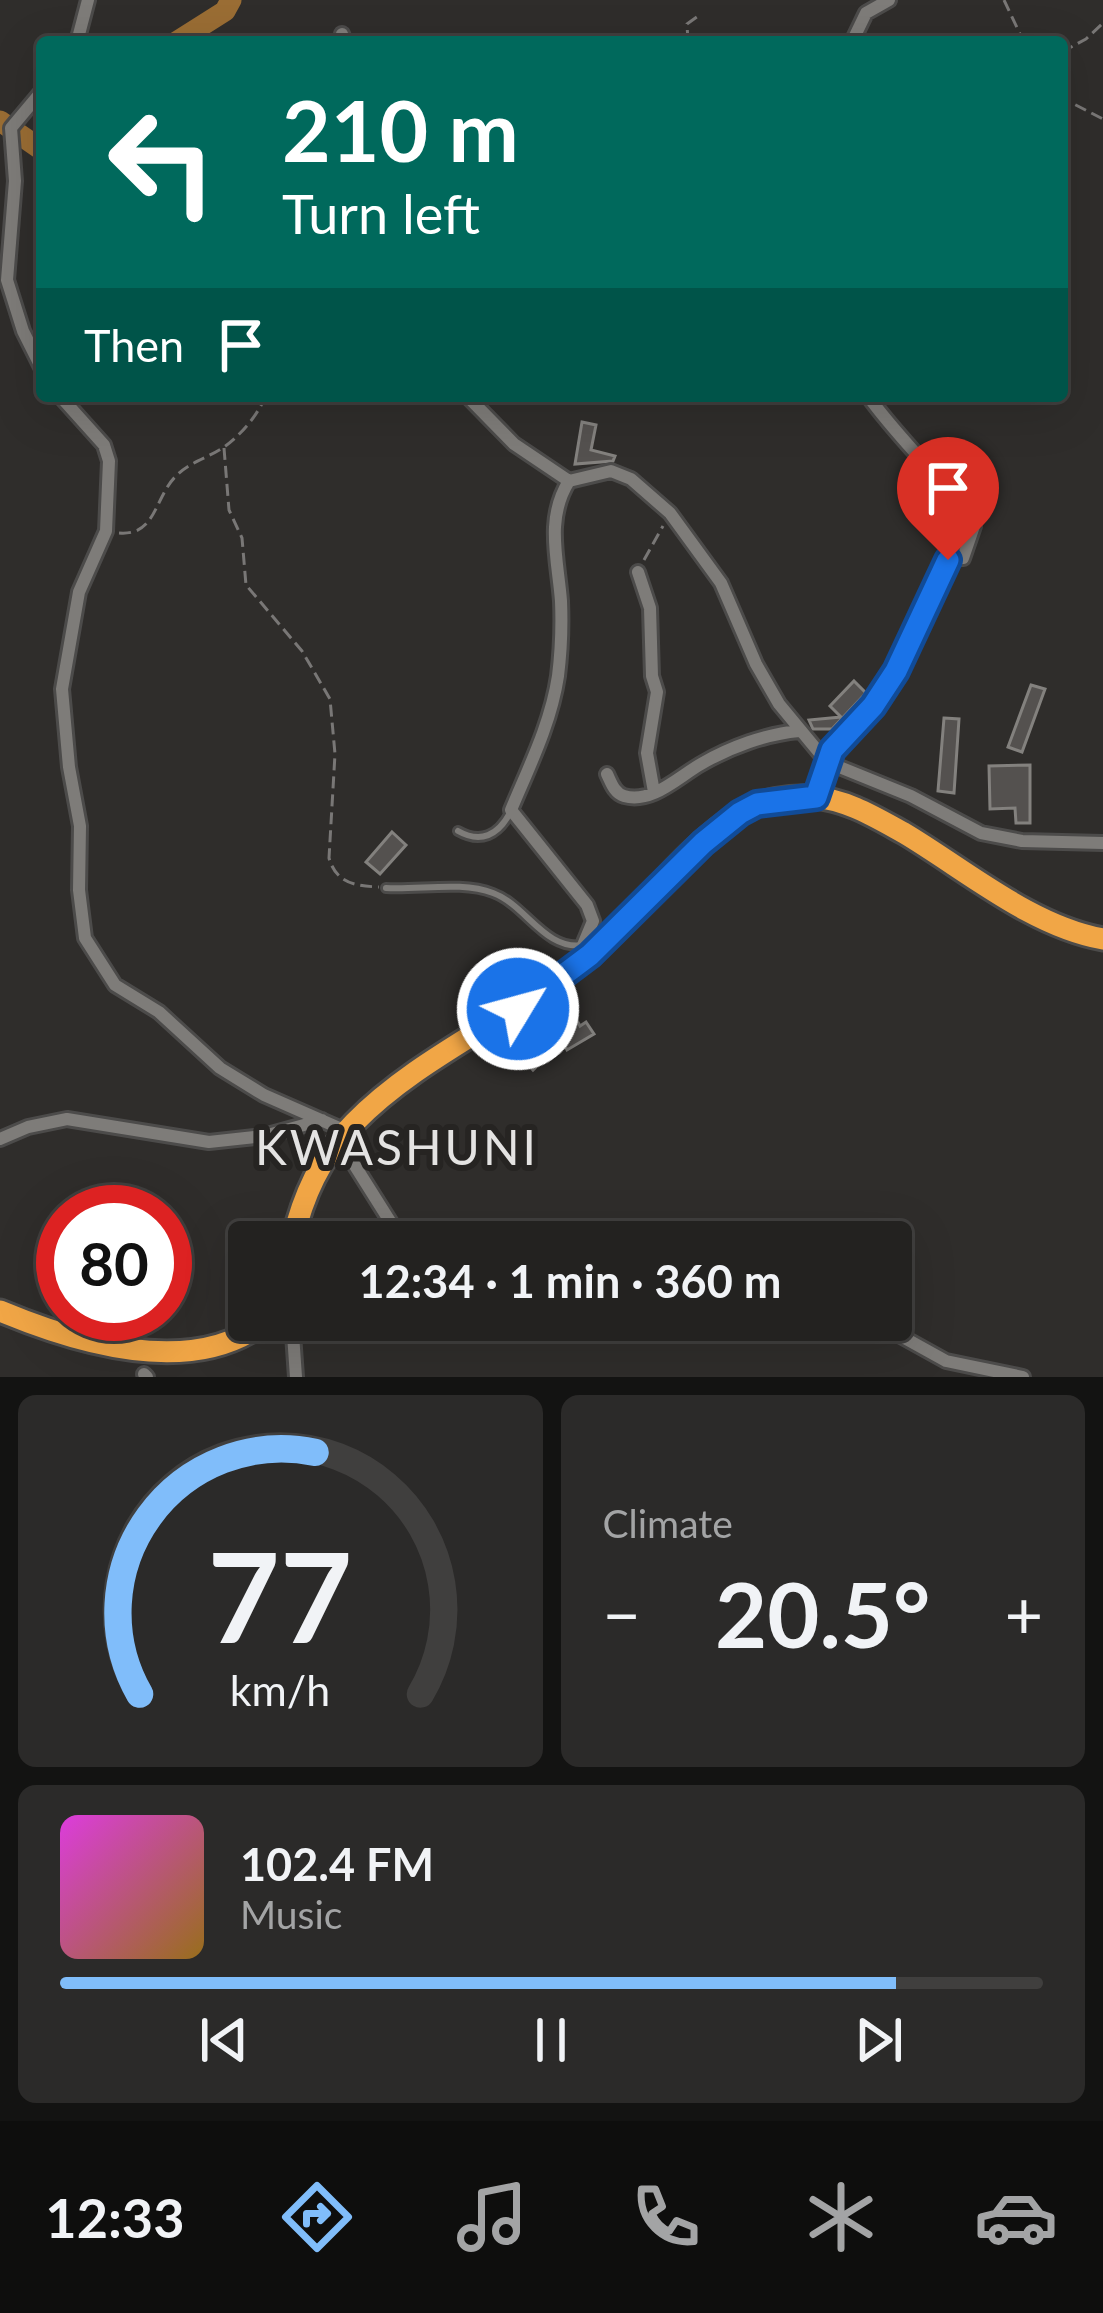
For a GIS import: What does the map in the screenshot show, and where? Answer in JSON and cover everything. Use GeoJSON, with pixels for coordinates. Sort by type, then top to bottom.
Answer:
{"type":"FeatureCollection","features":[{"type":"Feature","properties":{"kind":"highway"},"geometry":{"type":"LineString","coordinates":[[298,1221],[307,1192],[338,1140],[400,1083],[518,1009],[703,843],[757,804],[816,797],[868,812],[1043,918],[1103,939]]}},
{"type":"Feature","properties":{"kind":"highway"},"geometry":{"type":"LineString","coordinates":[[0,1311],[145,1376],[187,1374],[244,1349],[250,1341]]}},
{"type":"Feature","properties":{"kind":"street"},"geometry":{"type":"LineString","coordinates":[[79,36],[88,0]]}},
{"type":"Feature","properties":{"kind":"street"},"geometry":{"type":"LineString","coordinates":[[855,36],[866,13],[889,0]]}},
{"type":"Feature","properties":{"kind":"street"},"geometry":{"type":"LineString","coordinates":[[36,98],[11,128],[15,182],[8,280],[23,332],[36,357]]}},
{"type":"Feature","properties":{"kind":"street"},"geometry":{"type":"LineString","coordinates":[[65,402],[104,445],[109,461],[106,531],[79,592],[62,689],[80,826],[79,890],[85,938],[116,985],[159,1012],[220,1068],[264,1095],[322,1120],[390,1221]]}},
{"type":"Feature","properties":{"kind":"street"},"geometry":{"type":"LineString","coordinates":[[473,402],[514,444],[568,481],[611,471],[631,479],[670,513],[721,583],[756,664],[799,731],[827,762],[911,796],[981,833],[1022,841],[1103,843]]}},
{"type":"Feature","properties":{"kind":"street"},"geometry":{"type":"LineString","coordinates":[[816,797],[837,743],[883,694],[937,578],[948,560],[963,558],[974,526],[963,506],[872,402]]}},
{"type":"Feature","properties":{"kind":"street"},"geometry":{"type":"LineString","coordinates":[[568,481],[555,520],[554,555],[561,599],[558,677],[549,716],[511,810],[587,905],[593,921],[586,950]]}},
{"type":"Feature","properties":{"kind":"street"},"geometry":{"type":"LineString","coordinates":[[638,572],[650,608],[652,676],[657,692],[647,752],[653,792]]}},
{"type":"Feature","properties":{"kind":"street"},"geometry":{"type":"LineString","coordinates":[[607,774],[624,796],[653,792],[737,747],[799,731]]}},
{"type":"Feature","properties":{"kind":"street"},"geometry":{"type":"LineString","coordinates":[[0,1139],[28,1126],[67,1119],[209,1142],[264,1136],[322,1120]]}},
{"type":"Feature","properties":{"kind":"street"},"geometry":{"type":"LineString","coordinates":[[296,1341],[296,1377]]}},
{"type":"Feature","properties":{"kind":"street"},"geometry":{"type":"LineString","coordinates":[[910,1341],[946,1361],[1023,1377]]}},
{"type":"Feature","properties":{"kind":"lane"},"geometry":{"type":"LineString","coordinates":[[458,831],[488,836],[511,810]]}},
{"type":"Feature","properties":{"kind":"lane"},"geometry":{"type":"LineString","coordinates":[[386,888],[470,887],[491,892],[506,898],[558,943],[586,950]]}},
{"type":"Feature","properties":{"kind":"path"},"geometry":{"type":"LineString","coordinates":[[1004,0],[1021,36]]}},
{"type":"Feature","properties":{"kind":"path"},"geometry":{"type":"LineString","coordinates":[[688,36],[687,24],[701,14]]}},
{"type":"Feature","properties":{"kind":"path"},"geometry":{"type":"LineString","coordinates":[[1068,49],[1103,22]]}},
{"type":"Feature","properties":{"kind":"path"},"geometry":{"type":"LineString","coordinates":[[1068,100],[1103,119]]}},
{"type":"Feature","properties":{"kind":"path"},"geometry":{"type":"LineString","coordinates":[[106,531],[134,534],[144,529],[174,478],[205,455],[224,448],[264,402]]}},
{"type":"Feature","properties":{"kind":"path"},"geometry":{"type":"LineString","coordinates":[[224,448],[229,510],[242,538],[246,585],[302,651],[330,699],[335,754],[328,858],[332,871],[350,883],[386,888]]}},
{"type":"Feature","properties":{"kind":"path"},"geometry":{"type":"LineString","coordinates":[[638,572],[670,513]]}},
{"type":"Feature","properties":{"kind":"building"},"geometry":{"type":"Polygon","coordinates":[[[582,422],[596,425],[591,450],[615,456],[613,461],[575,464],[582,422]]]}},
{"type":"Feature","properties":{"kind":"building"},"geometry":{"type":"Polygon","coordinates":[[[854,681],[866,693],[832,729],[813,729],[809,720],[841,717],[830,706],[854,681]]]}},
{"type":"Feature","properties":{"kind":"building"},"geometry":{"type":"Polygon","coordinates":[[[1031,685],[1045,689],[1022,752],[1008,747],[1031,685]]]}},
{"type":"Feature","properties":{"kind":"building"},"geometry":{"type":"Polygon","coordinates":[[[944,718],[959,719],[954,793],[938,791],[944,718]]]}},
{"type":"Feature","properties":{"kind":"building"},"geometry":{"type":"Polygon","coordinates":[[[1030,765],[1030,823],[1016,823],[1015,808],[990,809],[989,766],[1030,765]]]}},
{"type":"Feature","properties":{"kind":"building"},"geometry":{"type":"Polygon","coordinates":[[[392,832],[406,845],[380,874],[366,862],[392,832]]]}},
{"type":"Feature","properties":{"kind":"building"},"geometry":{"type":"Polygon","coordinates":[[[573,1013],[580,1026],[586,1022],[594,1034],[567,1050],[554,1023],[573,1013]]]}},
{"type":"Feature","properties":{"kind":"building"},"geometry":{"type":"Polygon","coordinates":[[[520,1032],[529,1043],[537,1034],[554,1049],[533,1070],[515,1050],[511,1054],[503,1045],[520,1032]]]}},
{"type":"Feature","properties":{"kind":"waterway"},"geometry":{"type":"LineString","coordinates":[[185,36],[225,11],[231,0]]}},
{"type":"Feature","properties":{"kind":"waterway"},"geometry":{"type":"LineString","coordinates":[[0,121],[36,146]]}},
{"type":"Feature","properties":{"kind":"district","name":"KWASHUNI"},"geometry":{"type":"Point","coordinates":[397,1148]}},
{"type":"Feature","properties":{"kind":"route"},"geometry":{"type":"LineString","coordinates":[[518,1009],[590,955],[703,843],[740,813],[757,804],[816,797],[832,750],[883,694],[948,560]]}}]}
